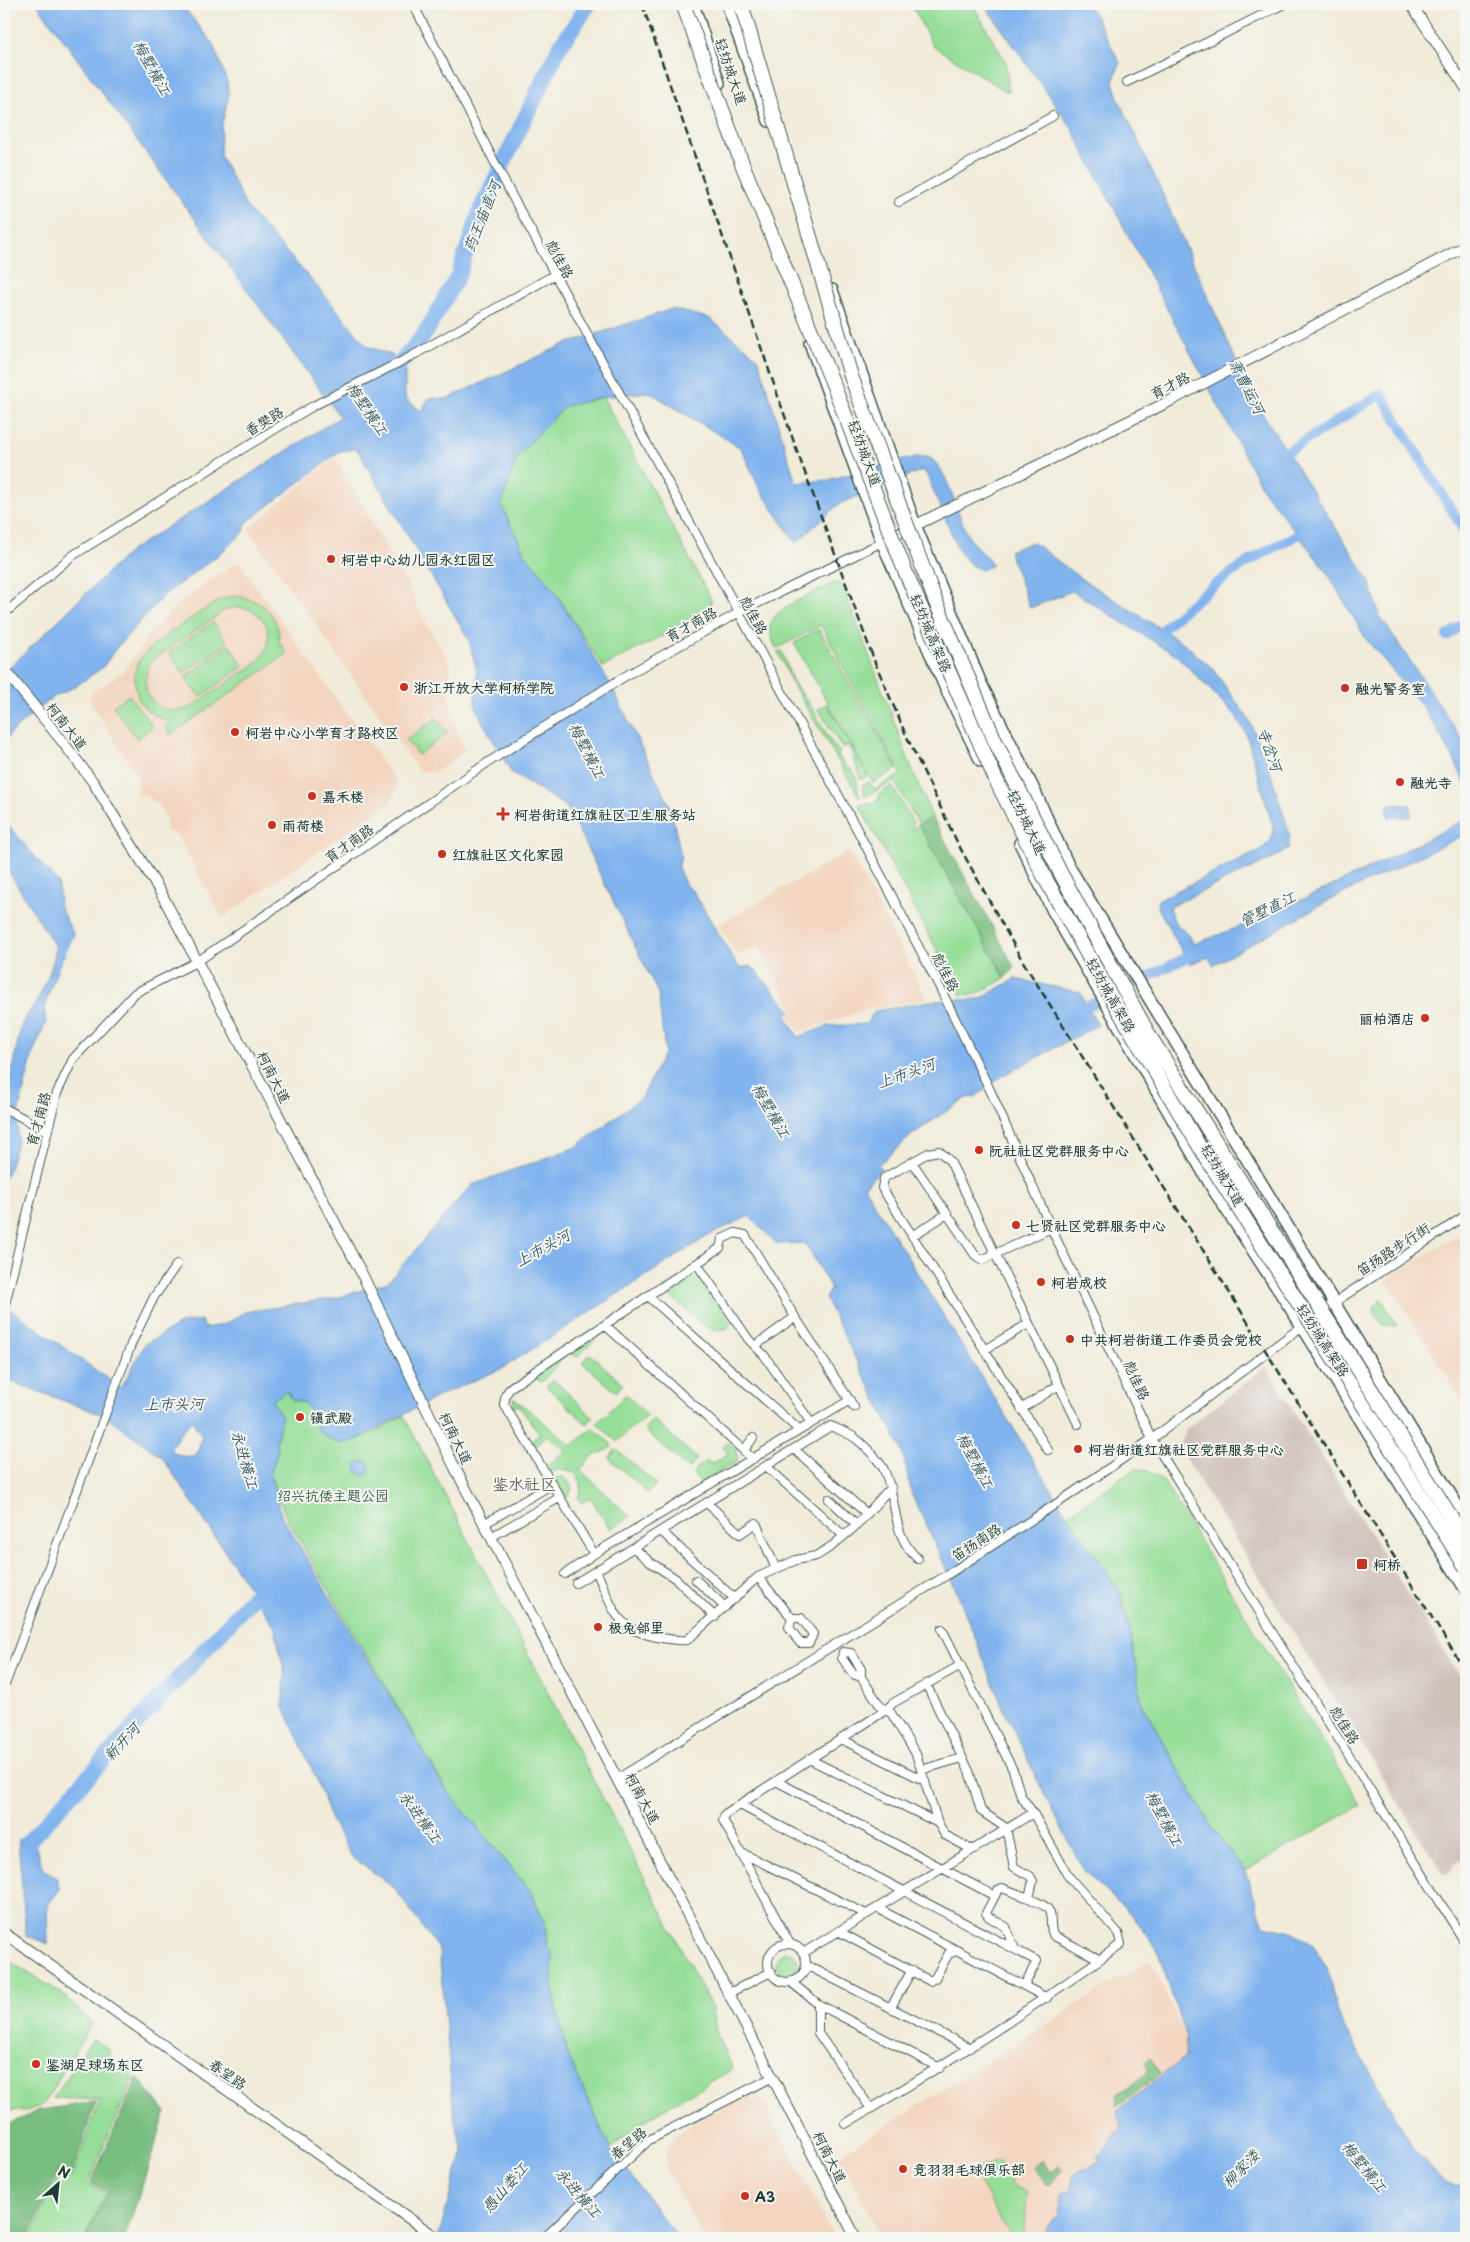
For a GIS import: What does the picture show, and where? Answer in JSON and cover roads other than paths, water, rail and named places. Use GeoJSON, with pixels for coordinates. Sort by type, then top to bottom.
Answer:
{"type":"FeatureCollection","features":[{"type":"Feature","properties":{"kind":"highway","name":"轻纺城高架路"},"geometry":{"type":"LineString","coordinates":[[683,4],[743,166],[832,384],[901,562],[996,780],[1045,878],[1119,1010],[1204,1154],[1466,1567]]}},
{"type":"Feature","properties":{"kind":"highway","name":"轻纺城高架路"},"geometry":{"type":"LineString","coordinates":[[741,4],[851,376],[934,600],[996,743],[1060,872],[1150,1037],[1466,1541]]}},
{"type":"Feature","properties":{"kind":"main road","name":"轻纺城大道"},"geometry":{"type":"LineString","coordinates":[[693,4],[882,542],[946,689],[1052,911],[1213,1189],[1302,1326],[1466,1590]]}},
{"type":"Feature","properties":{"kind":"main road","name":"轻纺城大道"},"geometry":{"type":"LineString","coordinates":[[727,4],[915,525],[982,686],[1035,792],[1068,865],[1466,1520]]}},
{"type":"Feature","properties":{"kind":"main road"},"geometry":{"type":"LineString","coordinates":[[1411,4],[1466,88]]}},
{"type":"Feature","properties":{"kind":"main road","name":"育才路"},"geometry":{"type":"LineString","coordinates":[[882,542],[956,504],[1170,401],[1466,246]]}},
{"type":"Feature","properties":{"kind":"main road","name":"柯南大道"},"geometry":{"type":"LineString","coordinates":[[4,669],[93,782],[157,886],[198,961],[362,1274],[442,1443],[856,2238]]}},
{"type":"Feature","properties":{"kind":"main road","name":"春望路"},"geometry":{"type":"LineString","coordinates":[[4,1933],[435,2237]]}},
{"type":"Feature","properties":{"kind":"street","name":"彪佳路"},"geometry":{"type":"LineString","coordinates":[[413,4],[554,275],[860,835],[939,986],[991,1092],[1051,1228],[1152,1439],[1466,1944]]}},
{"type":"Feature","properties":{"kind":"street"},"geometry":{"type":"LineString","coordinates":[[1127,82],[1284,4]]}},
{"type":"Feature","properties":{"kind":"street"},"geometry":{"type":"LineString","coordinates":[[899,202],[1053,116]]}},
{"type":"Feature","properties":{"kind":"street","name":"香樊路"},"geometry":{"type":"LineString","coordinates":[[4,614],[72,556],[313,406],[412,356],[554,275]]}},
{"type":"Feature","properties":{"kind":"street","name":"育才南路"},"geometry":{"type":"LineString","coordinates":[[4,1308],[57,1093],[73,1059],[135,993],[198,961],[487,762],[628,675],[738,613],[882,542]]}},
{"type":"Feature","properties":{"kind":"street"},"geometry":{"type":"LineString","coordinates":[[4,1108],[47,1131]]}},
{"type":"Feature","properties":{"kind":"street"},"geometry":{"type":"LineString","coordinates":[[1048,1450],[882,1188],[884,1178],[928,1153],[939,1151],[950,1161],[1078,1424]]}},
{"type":"Feature","properties":{"kind":"street"},"geometry":{"type":"LineString","coordinates":[[912,1162],[975,1255],[982,1260],[994,1252],[1051,1228]]}},
{"type":"Feature","properties":{"kind":"street"},"geometry":{"type":"LineString","coordinates":[[912,1236],[947,1214]]}},
{"type":"Feature","properties":{"kind":"street","name":"笛扬路步行街"},"geometry":{"type":"LineString","coordinates":[[1332,1302],[1466,1216]]}},
{"type":"Feature","properties":{"kind":"street"},"geometry":{"type":"LineString","coordinates":[[564,1574],[799,1430],[852,1404],[795,1317],[745,1235],[735,1233],[722,1239],[720,1248],[512,1387],[506,1394],[504,1404],[594,1554]]}},
{"type":"Feature","properties":{"kind":"street"},"geometry":{"type":"LineString","coordinates":[[6,1682],[122,1374],[132,1342],[154,1296],[177,1264]]}},
{"type":"Feature","properties":{"kind":"street"},"geometry":{"type":"LineString","coordinates":[[697,1264],[749,1340],[764,1355],[811,1423]]}},
{"type":"Feature","properties":{"kind":"street"},"geometry":{"type":"LineString","coordinates":[[648,1296],[799,1430]]}},
{"type":"Feature","properties":{"kind":"street","name":"笛扬南路"},"geometry":{"type":"LineString","coordinates":[[617,1779],[947,1576],[1062,1500],[1152,1439],[1332,1302]]}},
{"type":"Feature","properties":{"kind":"street"},"geometry":{"type":"LineString","coordinates":[[755,1346],[795,1317]]}},
{"type":"Feature","properties":{"kind":"street"},"geometry":{"type":"LineString","coordinates":[[984,1350],[1028,1324]]}},
{"type":"Feature","properties":{"kind":"street"},"geometry":{"type":"LineString","coordinates":[[605,1325],[753,1459]]}},
{"type":"Feature","properties":{"kind":"street"},"geometry":{"type":"LineString","coordinates":[[1021,1409],[1059,1385]]}},
{"type":"Feature","properties":{"kind":"street"},"geometry":{"type":"LineString","coordinates":[[576,1583],[831,1426],[856,1438],[883,1468],[890,1487],[900,1536],[907,1550],[918,1559]]}},
{"type":"Feature","properties":{"kind":"street"},"geometry":{"type":"LineString","coordinates":[[744,1450],[753,1438]]}},
{"type":"Feature","properties":{"kind":"street"},"geometry":{"type":"LineString","coordinates":[[794,1449],[867,1514]]}},
{"type":"Feature","properties":{"kind":"street"},"geometry":{"type":"LineString","coordinates":[[766,1466],[844,1536]]}},
{"type":"Feature","properties":{"kind":"street"},"geometry":{"type":"LineString","coordinates":[[484,1524],[551,1485]]}},
{"type":"Feature","properties":{"kind":"street"},"geometry":{"type":"LineString","coordinates":[[596,1571],[620,1622],[630,1630],[676,1641],[687,1640],[758,1577],[796,1560],[816,1556],[844,1536],[857,1526],[890,1487]]}},
{"type":"Feature","properties":{"kind":"street"},"geometry":{"type":"LineString","coordinates":[[491,1537],[559,1498]]}},
{"type":"Feature","properties":{"kind":"street"},"geometry":{"type":"LineString","coordinates":[[829,1499],[857,1526]]}},
{"type":"Feature","properties":{"kind":"street"},"geometry":{"type":"LineString","coordinates":[[707,1503],[740,1534],[756,1523],[776,1569]]}},
{"type":"Feature","properties":{"kind":"street"},"geometry":{"type":"LineString","coordinates":[[661,1531],[735,1598]]}},
{"type":"Feature","properties":{"kind":"street"},"geometry":{"type":"LineString","coordinates":[[634,1548],[650,1562],[676,1578],[715,1616]]}},
{"type":"Feature","properties":{"kind":"street"},"geometry":{"type":"LineString","coordinates":[[758,1577],[792,1618]]}},
{"type":"Feature","properties":{"kind":"street"},"geometry":{"type":"LineString","coordinates":[[696,1580],[725,1607]]}},
{"type":"Feature","properties":{"kind":"street"},"geometry":{"type":"LineString","coordinates":[[792,1618],[801,1618],[813,1634],[809,1643]]}},
{"type":"Feature","properties":{"kind":"street"},"geometry":{"type":"LineString","coordinates":[[792,1618],[789,1627],[800,1643],[809,1643]]}},
{"type":"Feature","properties":{"kind":"street"},"geometry":{"type":"LineString","coordinates":[[845,2124],[940,2068],[1047,1998],[1121,1944],[1118,1933],[1069,1877],[1033,1813],[1021,1796],[1013,1770],[942,1629]]}},
{"type":"Feature","properties":{"kind":"street"},"geometry":{"type":"LineString","coordinates":[[809,1643],[818,1656]]}},
{"type":"Feature","properties":{"kind":"street"},"geometry":{"type":"LineString","coordinates":[[838,1643],[844,1652],[842,1658],[853,1674],[861,1677],[881,1707],[891,1713],[916,1754],[938,1822],[945,1835],[971,1849]]}},
{"type":"Feature","properties":{"kind":"street"},"geometry":{"type":"LineString","coordinates":[[791,1982],[802,1976],[806,1965],[803,1953],[790,1944],[723,1820],[725,1814],[886,1710],[893,1703],[961,1665]]}},
{"type":"Feature","properties":{"kind":"street"},"geometry":{"type":"LineString","coordinates":[[926,1684],[969,1771],[980,1811],[1006,1828],[1014,1867],[1030,1876],[1033,1881],[1029,1898]]}},
{"type":"Feature","properties":{"kind":"street"},"geometry":{"type":"LineString","coordinates":[[841,1739],[925,1781]]}},
{"type":"Feature","properties":{"kind":"street"},"geometry":{"type":"LineString","coordinates":[[921,1770],[962,1758]]}},
{"type":"Feature","properties":{"kind":"street"},"geometry":{"type":"LineString","coordinates":[[809,1759],[938,1822]]}},
{"type":"Feature","properties":{"kind":"street"},"geometry":{"type":"LineString","coordinates":[[776,1781],[995,1896]]}},
{"type":"Feature","properties":{"kind":"street"},"geometry":{"type":"LineString","coordinates":[[740,1805],[1037,1961],[1024,1986]]}},
{"type":"Feature","properties":{"kind":"street"},"geometry":{"type":"LineString","coordinates":[[803,1953],[1033,1813]]}},
{"type":"Feature","properties":{"kind":"street"},"geometry":{"type":"LineString","coordinates":[[740,1852],[866,1914]]}},
{"type":"Feature","properties":{"kind":"street"},"geometry":{"type":"LineString","coordinates":[[1015,1949],[1006,1927],[989,1917],[986,1913],[998,1890],[1002,1888],[1029,1898],[1048,1909],[1051,1931],[1054,1936],[1099,1959]]}},
{"type":"Feature","properties":{"kind":"street"},"geometry":{"type":"LineString","coordinates":[[877,1908],[1047,1998]]}},
{"type":"Feature","properties":{"kind":"street"},"geometry":{"type":"LineString","coordinates":[[838,1932],[930,1981],[935,1978],[949,1953],[959,1951]]}},
{"type":"Feature","properties":{"kind":"street"},"geometry":{"type":"LineString","coordinates":[[790,1944],[778,1946],[768,1961],[770,1972],[779,1980],[791,1982],[818,2004],[940,2068]]}},
{"type":"Feature","properties":{"kind":"street"},"geometry":{"type":"LineString","coordinates":[[806,1965],[970,2048]]}},
{"type":"Feature","properties":{"kind":"street"},"geometry":{"type":"LineString","coordinates":[[891,2007],[912,1970]]}},
{"type":"Feature","properties":{"kind":"street"},"geometry":{"type":"LineString","coordinates":[[729,1993],[770,1972]]}},
{"type":"Feature","properties":{"kind":"street"},"geometry":{"type":"LineString","coordinates":[[818,2004],[818,2033],[871,2109]]}},
{"type":"Feature","properties":{"kind":"street","name":"春望路"},"geometry":{"type":"LineString","coordinates":[[544,2238],[649,2140],[773,2077]]}},
{"type":"Feature","properties":{"kind":"water"},"geometry":{"type":"Polygon","coordinates":[[[37,4],[181,4],[212,42],[226,78],[229,94],[221,129],[220,155],[247,208],[367,346],[392,355],[405,368],[405,398],[421,411],[429,398],[447,399],[563,345],[672,309],[709,318],[758,358],[796,483],[828,480],[915,457],[930,458],[943,473],[970,539],[992,565],[982,570],[971,565],[959,551],[925,471],[920,471],[839,504],[796,543],[759,488],[741,448],[649,392],[603,397],[565,406],[518,455],[501,505],[525,554],[552,587],[612,687],[671,809],[681,856],[678,868],[686,886],[693,891],[739,968],[751,966],[792,1012],[786,1016],[798,1037],[828,1026],[866,1024],[875,1011],[930,1001],[979,999],[1015,979],[1080,992],[1098,1025],[1004,1075],[975,1097],[966,1098],[913,1134],[878,1165],[881,1169],[864,1187],[1067,1515],[1121,1593],[1131,1636],[1142,1704],[1212,1828],[1245,1871],[1264,1926],[1292,1932],[1310,1942],[1327,1967],[1337,2014],[1414,2150],[1445,2182],[1456,2186],[1466,2181],[1466,2238],[1043,2238],[1048,2224],[1059,2215],[1062,2194],[1072,2189],[1072,2176],[1083,2168],[1085,2170],[1100,2161],[1097,2156],[1105,2150],[1117,2132],[1120,2132],[1122,2125],[1120,2124],[1117,2111],[1185,2057],[1186,2038],[1157,1949],[1134,1917],[1084,1871],[1043,1792],[1002,1705],[954,1585],[912,1495],[902,1450],[825,1298],[831,1288],[805,1243],[777,1244],[749,1216],[708,1236],[503,1368],[443,1394],[348,1443],[334,1441],[317,1429],[316,1419],[304,1402],[293,1400],[286,1391],[272,1401],[282,1416],[276,1442],[278,1450],[270,1475],[282,1517],[447,1791],[532,1893],[547,1930],[546,1945],[553,1955],[552,1985],[566,2051],[610,2149],[678,2238],[521,2238],[518,2234],[491,2230],[479,2238],[436,2238],[440,2231],[463,2151],[454,2116],[439,1950],[393,1886],[352,1857],[330,1818],[316,1778],[283,1705],[285,1676],[275,1627],[162,1457],[106,1416],[4,1379],[4,1305],[121,1388],[145,1344],[182,1323],[201,1320],[205,1328],[226,1324],[245,1312],[336,1298],[388,1282],[472,1185],[576,1147],[642,1097],[665,1052],[658,993],[567,807],[511,772],[481,719],[475,703],[477,671],[469,640],[357,449],[340,451],[246,523],[244,532],[217,556],[165,594],[117,647],[103,667],[76,686],[54,697],[18,726],[4,741],[4,673],[130,551],[340,417],[37,4]],[[192,1421],[181,1432],[170,1450],[183,1456],[197,1454],[202,1436],[192,1421]]]}},
{"type":"Feature","properties":{"kind":"water"},"geometry":{"type":"Polygon","coordinates":[[[984,4],[1089,4],[1120,63],[1113,82],[1118,98],[1252,397],[1369,580],[1380,616],[1466,745],[1466,785],[1452,755],[1423,707],[1366,639],[1327,572],[1263,490],[1071,127],[984,4]]]}},
{"type":"Feature","properties":{"kind":"water"},"geometry":{"type":"Polygon","coordinates":[[[1033,542],[1080,578],[1185,644],[1213,669],[1249,720],[1269,768],[1290,835],[1288,849],[1169,908],[1175,923],[1189,935],[1194,944],[1298,902],[1466,819],[1466,834],[1332,899],[1213,965],[1209,957],[1189,964],[1157,906],[1158,900],[1259,851],[1270,842],[1274,831],[1246,733],[1234,714],[1177,656],[1072,591],[1030,608],[1009,551],[1033,542]]]}},
{"type":"Feature","properties":{"kind":"water"},"geometry":{"type":"Polygon","coordinates":[[[1388,805],[1411,805],[1411,817],[1388,817],[1388,805]]]}},
{"type":"Feature","properties":{"kind":"water"},"geometry":{"type":"Polygon","coordinates":[[[4,821],[58,883],[60,908],[74,935],[58,967],[44,1007],[46,1022],[33,1053],[17,1118],[18,1139],[8,1172],[4,1177],[4,1107],[21,1027],[43,988],[56,948],[4,864],[4,821]]]}},
{"type":"Feature","properties":{"kind":"water"},"geometry":{"type":"Polygon","coordinates":[[[360,1461],[366,1461],[370,1468],[366,1475],[360,1475],[356,1471],[356,1465],[360,1461]]]}},
{"type":"Feature","properties":{"kind":"water"},"geometry":{"type":"Polygon","coordinates":[[[18,1839],[35,1844],[43,1869],[56,1877],[60,1889],[47,1906],[48,1944],[26,1935],[18,1839]]]}},
{"type":"Feature","properties":{"kind":"waterway","name":"药王庙直河"},"geometry":{"type":"LineString","coordinates":[[394,370],[424,335],[458,276],[481,209],[560,46],[589,4]]}},
{"type":"Feature","properties":{"kind":"waterway"},"geometry":{"type":"LineString","coordinates":[[1277,458],[1381,394],[1466,534]]}},
{"type":"Feature","properties":{"kind":"waterway"},"geometry":{"type":"LineString","coordinates":[[1156,636],[1209,589],[1267,551],[1309,530]]}},
{"type":"Feature","properties":{"kind":"waterway"},"geometry":{"type":"LineString","coordinates":[[1447,636],[1466,622]]}},
{"type":"Feature","properties":{"kind":"waterway","name":"管墅直江"},"geometry":{"type":"LineString","coordinates":[[1080,1010],[1198,952]]}},
{"type":"Feature","properties":{"kind":"waterway","name":"新开河"},"geometry":{"type":"LineString","coordinates":[[31,1862],[27,1843],[270,1579]]}},
{"type":"Feature","properties":{"kind":"railway"},"geometry":{"type":"LineString","coordinates":[[642,4],[797,451],[874,660],[906,735],[958,844],[1022,960],[1466,1672]]}},
{"type":"Feature","properties":{"kind":"place","name":"柯岩中心幼儿园永红园区"},"geometry":{"type":"Point","coordinates":[331,559]}},
{"type":"Feature","properties":{"kind":"place","name":"浙江开放大学柯桥学院"},"geometry":{"type":"Point","coordinates":[404,687]}},
{"type":"Feature","properties":{"kind":"place","name":"融光警务室"},"geometry":{"type":"Point","coordinates":[1345,688]}},
{"type":"Feature","properties":{"kind":"place","name":"柯岩中心小学育才路校区"},"geometry":{"type":"Point","coordinates":[235,732]}},
{"type":"Feature","properties":{"kind":"place","name":"融光寺"},"geometry":{"type":"Point","coordinates":[1400,782]}},
{"type":"Feature","properties":{"kind":"place","name":"嘉禾楼"},"geometry":{"type":"Point","coordinates":[312,796]}},
{"type":"Feature","properties":{"kind":"place","name":"柯岩街道红旗社区卫生服务站"},"geometry":{"type":"Point","coordinates":[503,814]}},
{"type":"Feature","properties":{"kind":"place","name":"雨荷楼"},"geometry":{"type":"Point","coordinates":[272,825]}},
{"type":"Feature","properties":{"kind":"place","name":"红旗社区文化家园"},"geometry":{"type":"Point","coordinates":[442,854]}},
{"type":"Feature","properties":{"kind":"place","name":"丽柏酒店"},"geometry":{"type":"Point","coordinates":[1425,1018]}},
{"type":"Feature","properties":{"kind":"place","name":"阮社社区党群服务中心"},"geometry":{"type":"Point","coordinates":[979,1150]}},
{"type":"Feature","properties":{"kind":"place","name":"七贤社区党群服务中心"},"geometry":{"type":"Point","coordinates":[1016,1225]}},
{"type":"Feature","properties":{"kind":"place","name":"柯岩成校"},"geometry":{"type":"Point","coordinates":[1041,1282]}},
{"type":"Feature","properties":{"kind":"place","name":"中共柯岩街道工作委员会党校"},"geometry":{"type":"Point","coordinates":[1070,1339]}},
{"type":"Feature","properties":{"kind":"place","name":"镇武殿"},"geometry":{"type":"Point","coordinates":[300,1417]}},
{"type":"Feature","properties":{"kind":"place","name":"柯岩街道红旗社区党群服务中心"},"geometry":{"type":"Point","coordinates":[1078,1449]}},
{"type":"Feature","properties":{"kind":"place","name":"柯桥"},"geometry":{"type":"Point","coordinates":[1362,1564]}},
{"type":"Feature","properties":{"kind":"place","name":"极兔邻里"},"geometry":{"type":"Point","coordinates":[598,1627]}},
{"type":"Feature","properties":{"kind":"place","name":"鉴湖足球场东区"},"geometry":{"type":"Point","coordinates":[36,2064]}},
{"type":"Feature","properties":{"kind":"place","name":"竞羽羽毛球俱乐部"},"geometry":{"type":"Point","coordinates":[903,2169]}},
{"type":"Feature","properties":{"kind":"place","name":"A3"},"geometry":{"type":"Point","coordinates":[745,2196]}},
{"type":"Feature","properties":{"kind":"district","name":"鉴水社区"},"geometry":{"type":"Point","coordinates":[524,1483]}},
{"type":"Feature","properties":{"kind":"water label","name":"梅墅横江"},"geometry":{"type":"Point","coordinates":[153,67]}},
{"type":"Feature","properties":{"kind":"water label","name":"萧曹运河"},"geometry":{"type":"Point","coordinates":[1248,386]}},
{"type":"Feature","properties":{"kind":"water label","name":"梅墅横江"},"geometry":{"type":"Point","coordinates":[368,408]}},
{"type":"Feature","properties":{"kind":"water label","name":"寺岔河"},"geometry":{"type":"Point","coordinates":[1271,749]}},
{"type":"Feature","properties":{"kind":"water label","name":"梅墅横江"},"geometry":{"type":"Point","coordinates":[588,750]}},
{"type":"Feature","properties":{"kind":"water label","name":"上市头河"},"geometry":{"type":"Point","coordinates":[906,1072]}},
{"type":"Feature","properties":{"kind":"water label","name":"梅墅横江"},"geometry":{"type":"Point","coordinates":[772,1110]}},
{"type":"Feature","properties":{"kind":"water label","name":"上市头河"},"geometry":{"type":"Point","coordinates":[542,1247]}},
{"type":"Feature","properties":{"kind":"water label","name":"上市头河"},"geometry":{"type":"Point","coordinates":[174,1403]}},
{"type":"Feature","properties":{"kind":"water label","name":"永进横江"},"geometry":{"type":"Point","coordinates":[246,1459]}},
{"type":"Feature","properties":{"kind":"water label","name":"梅墅横江"},"geometry":{"type":"Point","coordinates":[976,1460]}},
{"type":"Feature","properties":{"kind":"water label","name":"永进横江"},"geometry":{"type":"Point","coordinates":[421,1816]}},
{"type":"Feature","properties":{"kind":"water label","name":"梅墅横江"},"geometry":{"type":"Point","coordinates":[1165,1818]}},
{"type":"Feature","properties":{"kind":"water label","name":"梅墅横江"},"geometry":{"type":"Point","coordinates":[1365,2166]}},
{"type":"Feature","properties":{"kind":"water label","name":"柳家溇"},"geometry":{"type":"Point","coordinates":[1240,2168]}},
{"type":"Feature","properties":{"kind":"water label","name":"愚山娄江"},"geometry":{"type":"Point","coordinates":[504,2187]}},
{"type":"Feature","properties":{"kind":"water label","name":"永进横江"},"geometry":{"type":"Point","coordinates":[579,2192]}},
{"type":"Feature","properties":{"kind":"park label","name":"绍兴抗倭主题公园"},"geometry":{"type":"Point","coordinates":[333,1495]}}]}
